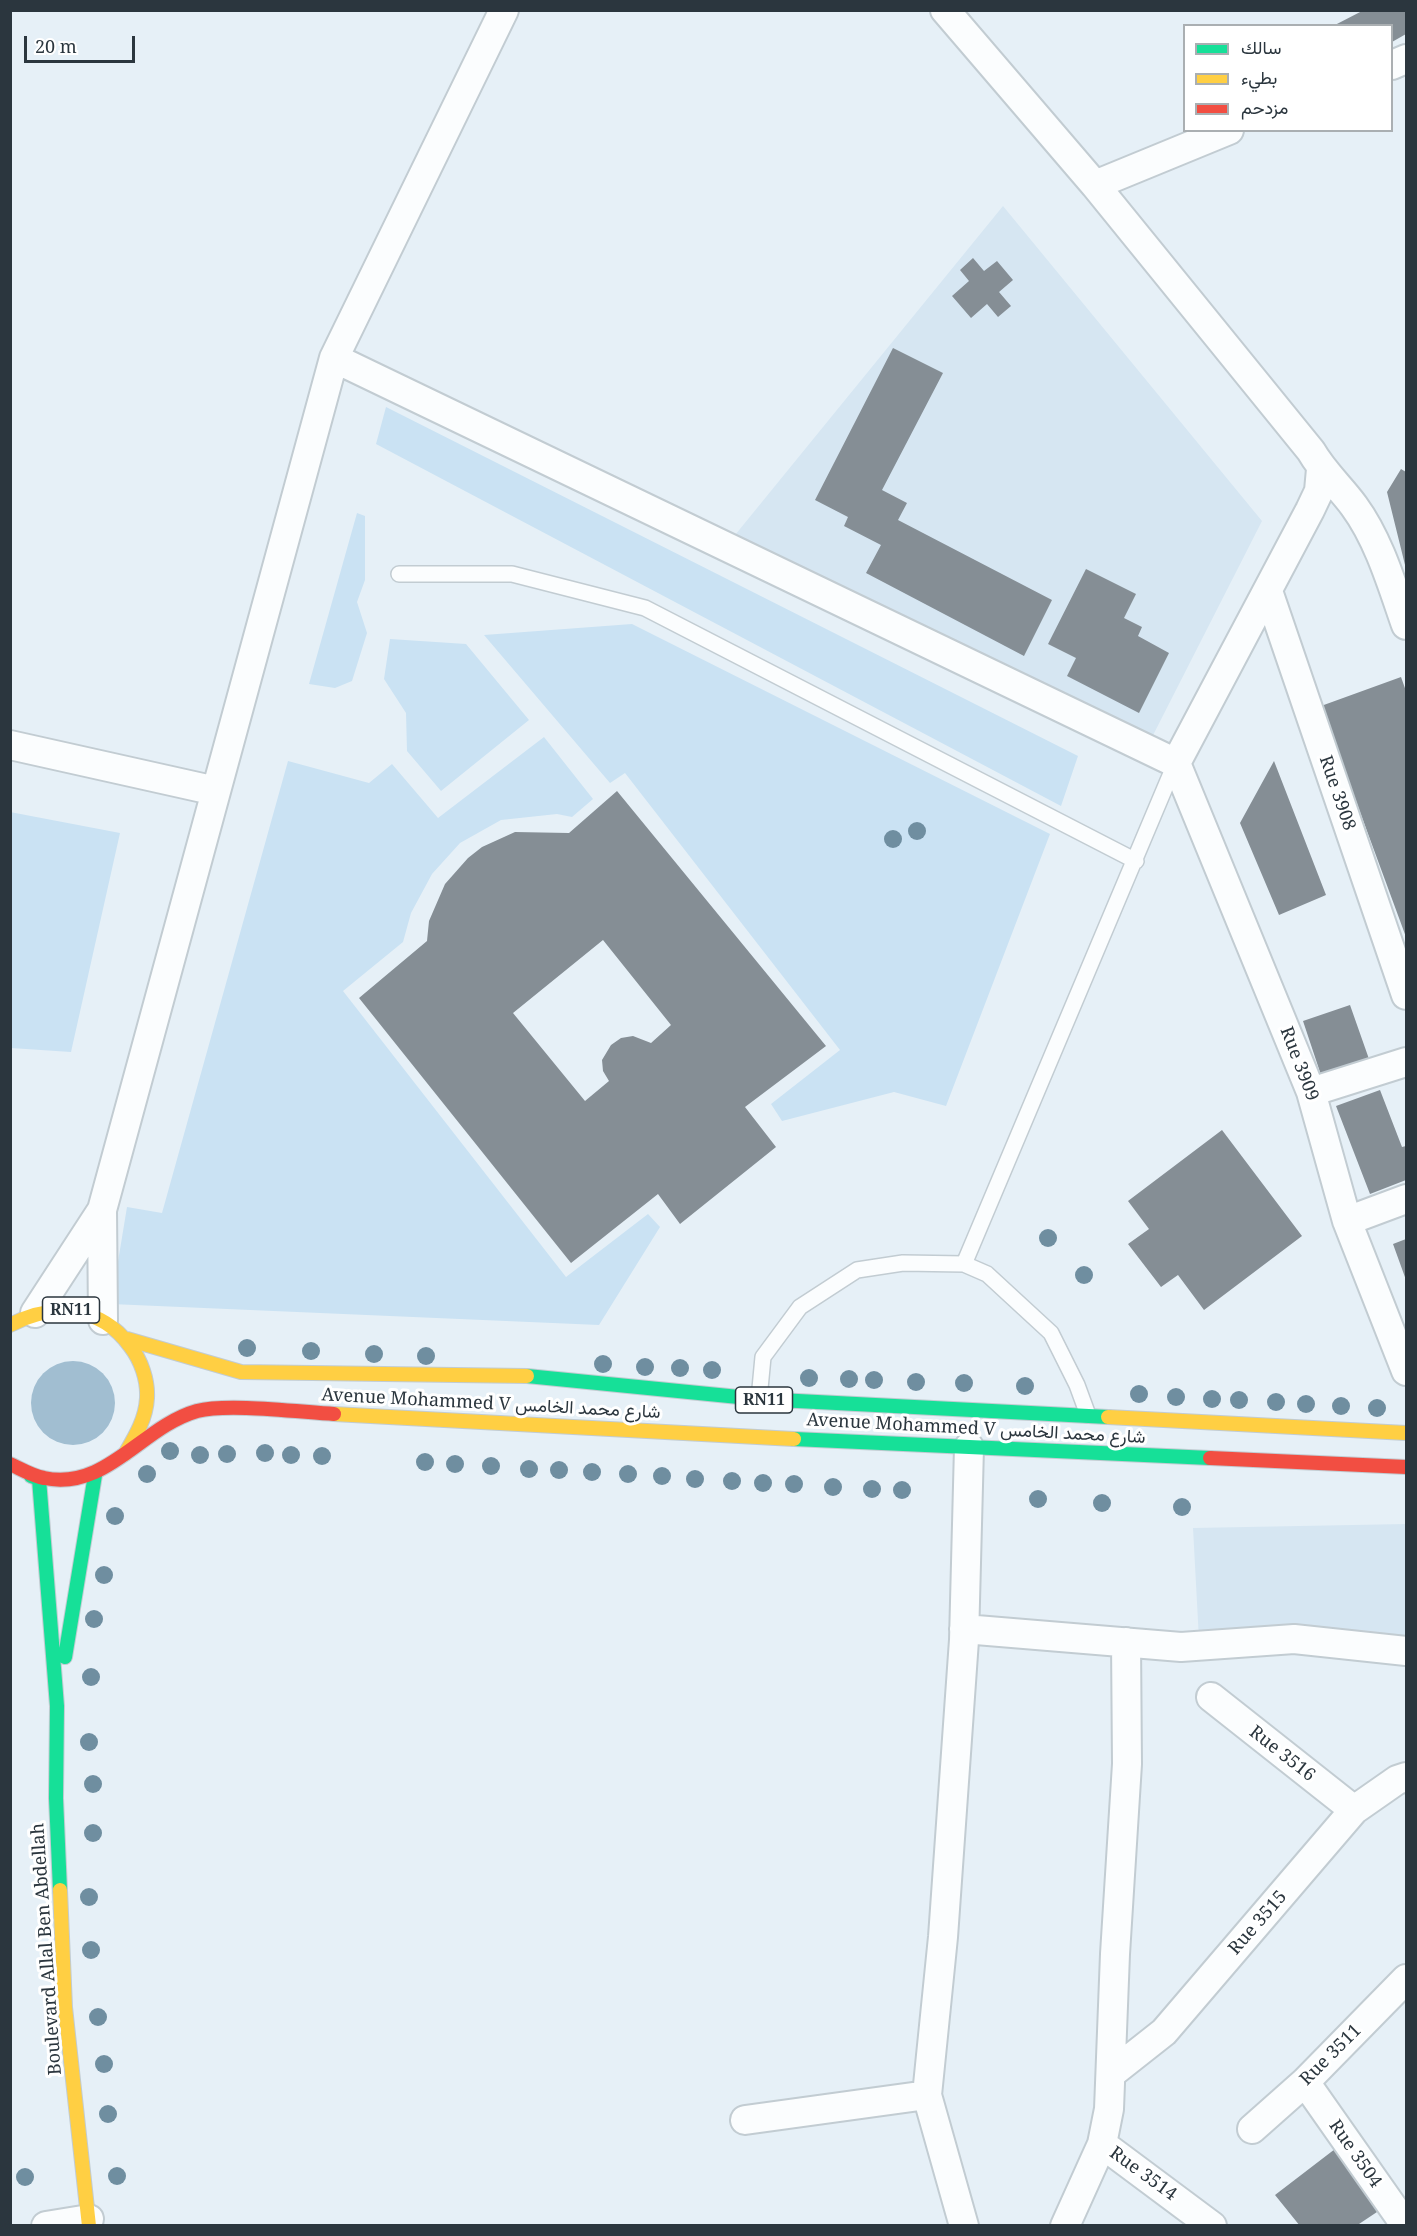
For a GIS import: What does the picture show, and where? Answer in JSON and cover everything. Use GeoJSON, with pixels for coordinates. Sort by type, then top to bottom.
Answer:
{"type":"FeatureCollection","features":[{"type":"Feature","properties":{"kind":"main road","name":"RN11"},"geometry":{"type":"LineString","coordinates":[[10,1464],[31,1476],[63,1482],[95,1475],[125,1454],[141,1428],[147,1397],[142,1366],[127,1339],[103,1320],[77,1310],[49,1309],[23,1319]]}},
{"type":"Feature","properties":{"kind":"main road","name":"Avenue Mohammed V شارع محمد الخامس"},"geometry":{"type":"LineString","coordinates":[[127,1339],[241,1372],[544,1376],[759,1400],[1407,1433]]}},
{"type":"Feature","properties":{"kind":"main road","name":"Avenue Mohammed V شارع محمد الخامس"},"geometry":{"type":"LineString","coordinates":[[125,1454],[173,1422],[196,1411],[236,1409],[1407,1467]]}},
{"type":"Feature","properties":{"kind":"main road","name":"Boulevard Allal Ben Abdellah"},"geometry":{"type":"LineString","coordinates":[[57,1706],[95,1475]]}},
{"type":"Feature","properties":{"kind":"main road","name":"Boulevard Allal Ben Abdellah"},"geometry":{"type":"LineString","coordinates":[[31,1476],[39,1479],[57,1706],[56,1797],[65,2007],[89,2222]]}},
{"type":"Feature","properties":{"kind":"street"},"geometry":{"type":"LineString","coordinates":[[103,1320],[102,1209],[334,358],[504,10]]}},
{"type":"Feature","properties":{"kind":"street"},"geometry":{"type":"LineString","coordinates":[[947,11],[1095,184],[1311,451],[1321,469],[1354,506],[1373,538],[1407,625]]}},
{"type":"Feature","properties":{"kind":"street"},"geometry":{"type":"LineString","coordinates":[[1393,65],[1407,59]]}},
{"type":"Feature","properties":{"kind":"street"},"geometry":{"type":"LineString","coordinates":[[1095,184],[1224,132]]}},
{"type":"Feature","properties":{"kind":"street"},"geometry":{"type":"LineString","coordinates":[[334,358],[1176,762],[1319,491],[1321,469]]}},
{"type":"Feature","properties":{"kind":"street","name":"Rue 3908"},"geometry":{"type":"LineString","coordinates":[[1268,591],[1407,995]]}},
{"type":"Feature","properties":{"kind":"street"},"geometry":{"type":"LineString","coordinates":[[10,745],[216,791]]}},
{"type":"Feature","properties":{"kind":"street","name":"Rue 3909"},"geometry":{"type":"LineString","coordinates":[[1176,762],[1311,1092],[1347,1221],[1407,1371]]}},
{"type":"Feature","properties":{"kind":"street"},"geometry":{"type":"LineString","coordinates":[[1311,1092],[1407,1062]]}},
{"type":"Feature","properties":{"kind":"street"},"geometry":{"type":"LineString","coordinates":[[1347,1221],[1407,1199]]}},
{"type":"Feature","properties":{"kind":"street"},"geometry":{"type":"LineString","coordinates":[[23,1319],[102,1209]]}},
{"type":"Feature","properties":{"kind":"street"},"geometry":{"type":"LineString","coordinates":[[964,2226],[927,2095],[943,1937],[964,1629],[969,1447]]}},
{"type":"Feature","properties":{"kind":"street"},"geometry":{"type":"LineString","coordinates":[[964,1629],[1181,1647],[1294,1639],[1407,1651]]}},
{"type":"Feature","properties":{"kind":"street"},"geometry":{"type":"LineString","coordinates":[[1065,2226],[1102,2144],[1109,2109],[1112,2073],[1114,1954],[1127,1764],[1126,1642]]}},
{"type":"Feature","properties":{"kind":"street","name":"Rue 3516"},"geometry":{"type":"LineString","coordinates":[[1211,1697],[1354,1810]]}},
{"type":"Feature","properties":{"kind":"street","name":"Rue 3515"},"geometry":{"type":"LineString","coordinates":[[1112,2073],[1164,2032],[1354,1810],[1397,1780],[1407,1778]]}},
{"type":"Feature","properties":{"kind":"street","name":"Rue 3511"},"geometry":{"type":"LineString","coordinates":[[1252,2129],[1305,2082],[1407,1979]]}},
{"type":"Feature","properties":{"kind":"street","name":"Rue 3504"},"geometry":{"type":"LineString","coordinates":[[1305,2082],[1406,2226]]}},
{"type":"Feature","properties":{"kind":"street"},"geometry":{"type":"LineString","coordinates":[[745,2120],[927,2095]]}},
{"type":"Feature","properties":{"kind":"street","name":"Rue 3514"},"geometry":{"type":"LineString","coordinates":[[1102,2144],[1212,2226]]}},
{"type":"Feature","properties":{"kind":"street"},"geometry":{"type":"LineString","coordinates":[[46,2226],[89,2222]]}},
{"type":"Feature","properties":{"kind":"lane"},"geometry":{"type":"LineString","coordinates":[[399,574],[512,574],[645,608],[1136,861]]}},
{"type":"Feature","properties":{"kind":"lane"},"geometry":{"type":"LineString","coordinates":[[964,1264],[1176,762]]}},
{"type":"Feature","properties":{"kind":"lane"},"geometry":{"type":"LineString","coordinates":[[759,1400],[763,1357],[800,1307],[857,1270],[903,1263],[964,1264],[987,1274],[1052,1333],[1077,1385],[1088,1415]]}},
{"type":"Feature","properties":{"kind":"shaded area"},"geometry":{"type":"Polygon","coordinates":[[[1003,206],[1262,521],[1147,747],[731,540],[1003,206]]]}},
{"type":"Feature","properties":{"kind":"shaded area"},"geometry":{"type":"Polygon","coordinates":[[[386,407],[1078,756],[1061,806],[376,444],[386,407]]]}},
{"type":"Feature","properties":{"kind":"shaded area"},"geometry":{"type":"Polygon","coordinates":[[[357,513],[365,516],[365,580],[357,602],[367,633],[352,681],[335,688],[309,684],[357,513]]]}},
{"type":"Feature","properties":{"kind":"shaded area"},"geometry":{"type":"Polygon","coordinates":[[[632,624],[1050,834],[946,1106],[894,1092],[782,1121],[771,1104],[840,1050],[625,773],[610,783],[484,635],[632,624]]]}},
{"type":"Feature","properties":{"kind":"shaded area"},"geometry":{"type":"Polygon","coordinates":[[[390,639],[466,644],[529,720],[441,791],[407,751],[406,713],[384,679],[390,639]]]}},
{"type":"Feature","properties":{"kind":"shaded area"},"geometry":{"type":"Polygon","coordinates":[[[544,737],[593,799],[572,817],[557,814],[501,820],[460,843],[432,874],[411,913],[403,942],[343,991],[566,1277],[648,1214],[660,1227],[599,1325],[111,1304],[127,1207],[162,1213],[288,761],[369,783],[392,764],[438,818],[544,737]]]}},
{"type":"Feature","properties":{"kind":"shaded area"},"geometry":{"type":"Polygon","coordinates":[[[10,812],[120,833],[71,1052],[11,1048],[10,812]]]}},
{"type":"Feature","properties":{"kind":"shaded area"},"geometry":{"type":"Polygon","coordinates":[[[73,1361],[89,1364],[108,1380],[115,1403],[112,1419],[96,1438],[73,1445],[57,1442],[38,1426],[31,1403],[34,1387],[50,1368],[73,1361]]]}},
{"type":"Feature","properties":{"kind":"shaded area"},"geometry":{"type":"Polygon","coordinates":[[[1406,1524],[1406,1662],[1199,1640],[1193,1528],[1406,1524]]]}},
{"type":"Feature","properties":{"kind":"building"},"geometry":{"type":"Polygon","coordinates":[[[1364,10],[1406,10],[1406,34],[1393,41],[1393,24],[1337,24],[1364,10]]]}},
{"type":"Feature","properties":{"kind":"building"},"geometry":{"type":"Polygon","coordinates":[[[973,258],[984,271],[997,261],[1013,280],[999,292],[1011,306],[998,317],[987,304],[971,318],[952,296],[969,281],[960,270],[973,258]]]}},
{"type":"Feature","properties":{"kind":"building"},"geometry":{"type":"Polygon","coordinates":[[[893,348],[943,373],[882,490],[907,503],[898,520],[1052,600],[1024,656],[866,573],[881,545],[844,526],[848,517],[815,500],[893,348]]]}},
{"type":"Feature","properties":{"kind":"building"},"geometry":{"type":"Polygon","coordinates":[[[1401,469],[1406,472],[1406,569],[1387,492],[1401,469]]]}},
{"type":"Feature","properties":{"kind":"building"},"geometry":{"type":"Polygon","coordinates":[[[1086,569],[1136,594],[1124,618],[1142,627],[1138,636],[1169,653],[1139,713],[1067,676],[1076,658],[1048,644],[1086,569]]]}},
{"type":"Feature","properties":{"kind":"building"},"geometry":{"type":"Polygon","coordinates":[[[1401,677],[1406,691],[1406,937],[1321,706],[1401,677]]]}},
{"type":"Feature","properties":{"kind":"building"},"geometry":{"type":"Polygon","coordinates":[[[1274,761],[1326,895],[1279,915],[1240,823],[1274,761]]]}},
{"type":"Feature","properties":{"kind":"building"},"geometry":{"type":"Polygon","coordinates":[[[617,791],[826,1046],[745,1107],[776,1147],[680,1224],[658,1194],[571,1263],[359,998],[427,941],[429,921],[445,884],[468,858],[482,847],[515,832],[569,833],[617,791]],[[603,940],[513,1013],[585,1101],[609,1081],[603,1071],[602,1060],[611,1045],[621,1038],[633,1036],[651,1043],[671,1025],[603,940]]]}},
{"type":"Feature","properties":{"kind":"building"},"geometry":{"type":"Polygon","coordinates":[[[1350,1005],[1369,1059],[1321,1075],[1303,1021],[1350,1005]]]}},
{"type":"Feature","properties":{"kind":"building"},"geometry":{"type":"Polygon","coordinates":[[[1380,1090],[1402,1147],[1406,1146],[1406,1180],[1370,1194],[1336,1106],[1380,1090]]]}},
{"type":"Feature","properties":{"kind":"building"},"geometry":{"type":"Polygon","coordinates":[[[1222,1130],[1302,1236],[1204,1310],[1178,1275],[1161,1287],[1128,1244],[1149,1229],[1128,1201],[1222,1130]]]}},
{"type":"Feature","properties":{"kind":"building"},"geometry":{"type":"Polygon","coordinates":[[[1406,1239],[1406,1280],[1393,1244],[1406,1239]]]}},
{"type":"Feature","properties":{"kind":"building"},"geometry":{"type":"Polygon","coordinates":[[[1335,2149],[1380,2210],[1356,2226],[1300,2226],[1275,2195],[1335,2149]]]}},
{"type":"Feature","properties":{"kind":"traffic: fast"},"geometry":{"type":"LineString","coordinates":[[527,1376],[759,1399],[1108,1417]]}},
{"type":"Feature","properties":{"kind":"traffic: fast"},"geometry":{"type":"LineString","coordinates":[[794,1439],[1210,1458]]}},
{"type":"Feature","properties":{"kind":"traffic: fast"},"geometry":{"type":"LineString","coordinates":[[65,1657],[95,1475]]}},
{"type":"Feature","properties":{"kind":"traffic: fast"},"geometry":{"type":"LineString","coordinates":[[31,1476],[39,1479],[57,1706],[56,1798],[60,1890]]}},
{"type":"Feature","properties":{"kind":"traffic: slow"},"geometry":{"type":"LineString","coordinates":[[10,1325],[42,1313],[59,1311],[90,1316],[118,1332],[130,1346],[143,1370],[147,1391],[142,1420],[125,1454]]}},
{"type":"Feature","properties":{"kind":"traffic: slow"},"geometry":{"type":"LineString","coordinates":[[127,1339],[241,1372],[527,1376]]}},
{"type":"Feature","properties":{"kind":"traffic: slow"},"geometry":{"type":"LineString","coordinates":[[334,1414],[794,1439]]}},
{"type":"Feature","properties":{"kind":"traffic: slow"},"geometry":{"type":"LineString","coordinates":[[1108,1417],[1406,1433]]}},
{"type":"Feature","properties":{"kind":"traffic: slow"},"geometry":{"type":"LineString","coordinates":[[60,1890],[65,2007],[89,2226]]}},
{"type":"Feature","properties":{"kind":"traffic: jam"},"geometry":{"type":"LineString","coordinates":[[10,1464],[44,1478],[66,1480],[87,1475],[105,1467],[158,1430],[197,1411],[245,1408],[334,1414]]}},
{"type":"Feature","properties":{"kind":"traffic: jam"},"geometry":{"type":"LineString","coordinates":[[1210,1458],[1406,1467]]}}]}
